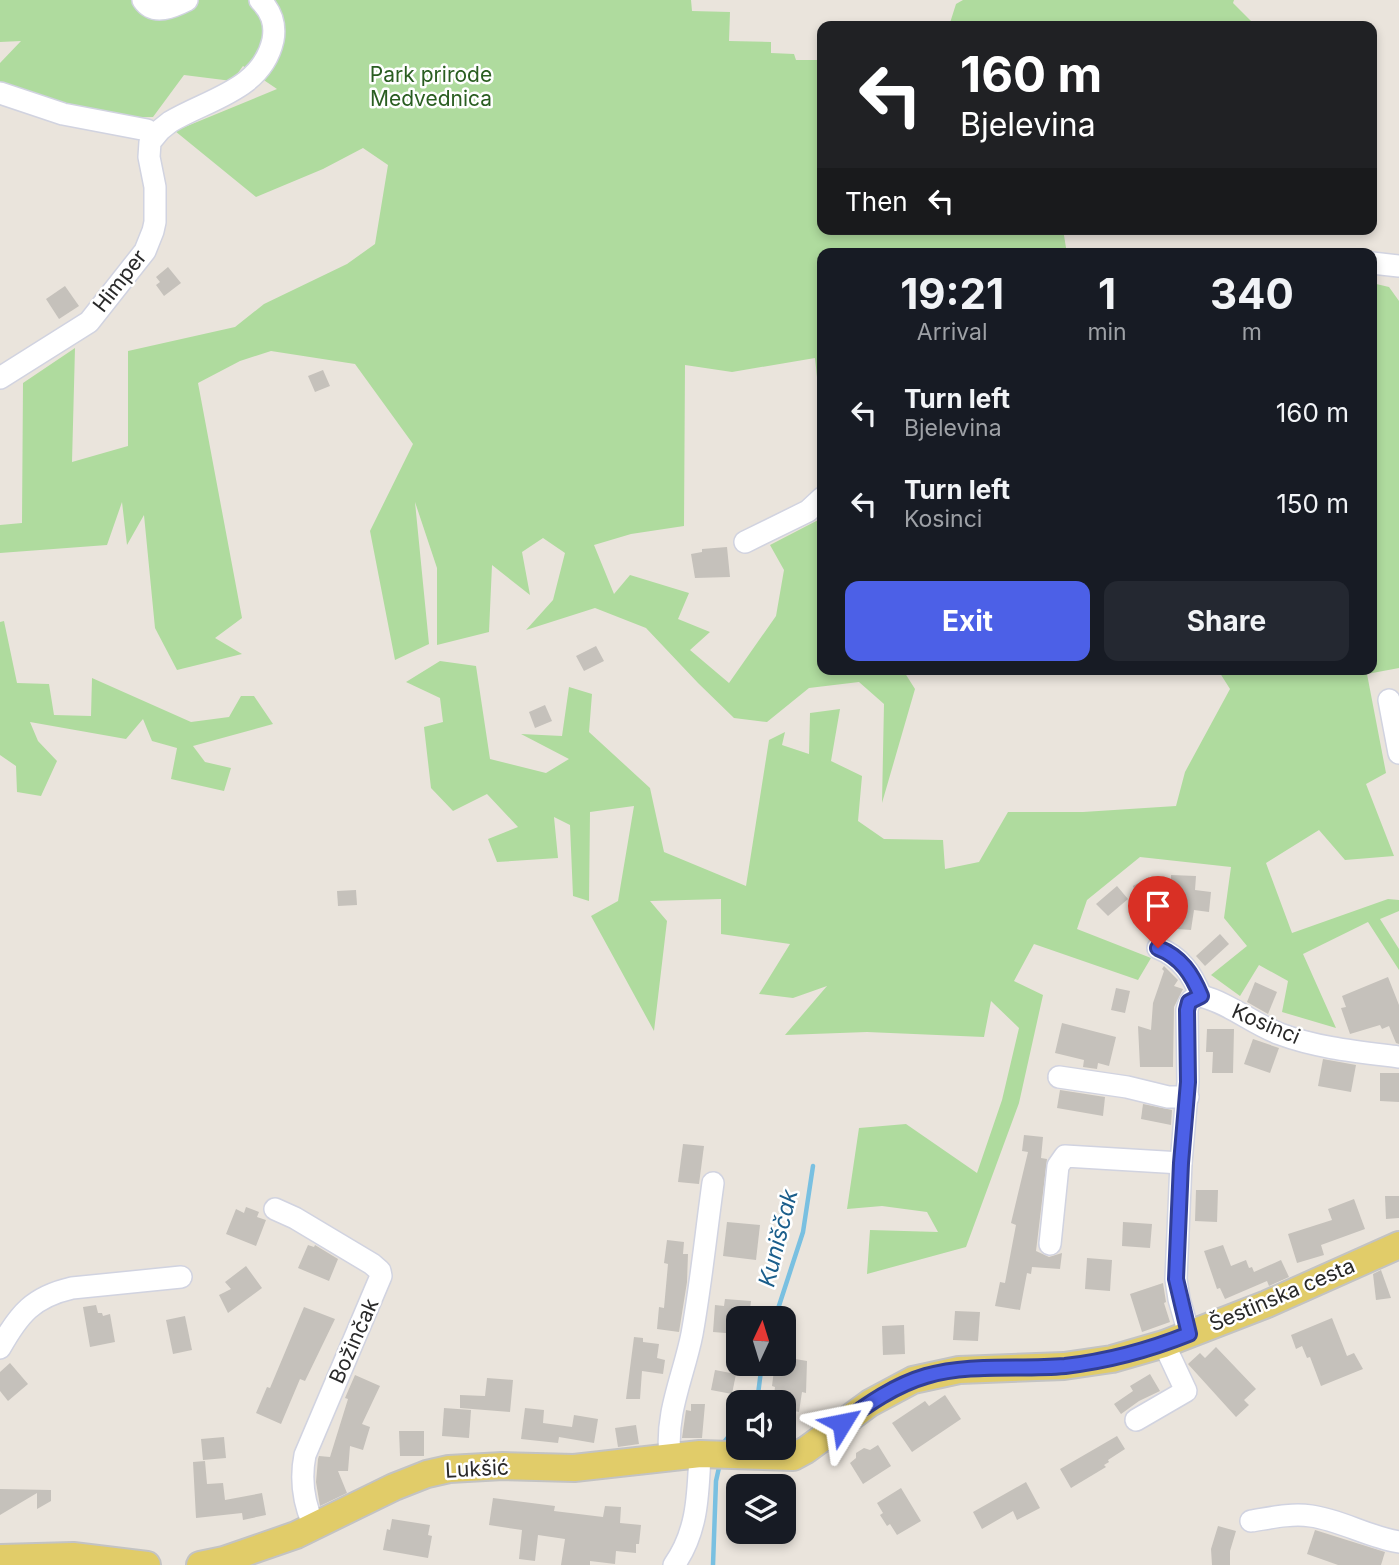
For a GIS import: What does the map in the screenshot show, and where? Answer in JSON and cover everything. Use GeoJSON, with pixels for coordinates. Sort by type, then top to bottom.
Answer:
{"type":"FeatureCollection","features":[{"type":"Feature","properties":{"kind":"main road","name":"Šestinska cesta"},"geometry":{"type":"LineString","coordinates":[[714,1454],[793,1457],[887,1392],[927,1376],[978,1368],[1064,1366],[1112,1359],[1164,1344],[1267,1304],[1399,1245]]}},
{"type":"Feature","properties":{"kind":"main road","name":"Lukšić"},"geometry":{"type":"LineString","coordinates":[[200,1565],[225,1560],[296,1535],[394,1487],[435,1471],[478,1466],[574,1468],[670,1456],[714,1454]]}},
{"type":"Feature","properties":{"kind":"main road"},"geometry":{"type":"LineString","coordinates":[[0,1559],[73,1556],[147,1565]]}},
{"type":"Feature","properties":{"kind":"street"},"geometry":{"type":"LineString","coordinates":[[143,0],[146,5],[160,10],[187,0]]}},
{"type":"Feature","properties":{"kind":"street"},"geometry":{"type":"LineString","coordinates":[[0,93],[63,114],[147,130],[153,136],[182,115],[239,88],[260,69],[273,42],[274,25],[272,15],[260,0]]}},
{"type":"Feature","properties":{"kind":"street","name":"Himper"},"geometry":{"type":"LineString","coordinates":[[0,378],[89,322],[145,251],[155,222],[155,187],[149,151],[153,136]]}},
{"type":"Feature","properties":{"kind":"street"},"geometry":{"type":"LineString","coordinates":[[1377,264],[1399,266]]}},
{"type":"Feature","properties":{"kind":"street"},"geometry":{"type":"LineString","coordinates":[[745,542],[808,511],[817,503]]}},
{"type":"Feature","properties":{"kind":"street"},"geometry":{"type":"LineString","coordinates":[[1389,700],[1399,753]]}},
{"type":"Feature","properties":{"kind":"street"},"geometry":{"type":"LineString","coordinates":[[1158,948],[1182,962],[1201,996],[1189,1002],[1187,1010],[1188,1097],[1181,1163],[1176,1279],[1189,1334]]}},
{"type":"Feature","properties":{"kind":"street","name":"Kosinci"},"geometry":{"type":"LineString","coordinates":[[1201,996],[1211,998],[1264,1027],[1292,1038],[1399,1057]]}},
{"type":"Feature","properties":{"kind":"street"},"geometry":{"type":"LineString","coordinates":[[1059,1077],[1127,1087],[1168,1097],[1188,1097]]}},
{"type":"Feature","properties":{"kind":"street"},"geometry":{"type":"LineString","coordinates":[[1050,1244],[1058,1166],[1065,1156],[1181,1163]]}},
{"type":"Feature","properties":{"kind":"street"},"geometry":{"type":"LineString","coordinates":[[670,1456],[671,1419],[691,1337],[713,1183]]}},
{"type":"Feature","properties":{"kind":"street","name":"Božinčak"},"geometry":{"type":"LineString","coordinates":[[275,1209],[372,1264],[380,1271],[381,1276],[305,1455],[302,1486],[314,1526]]}},
{"type":"Feature","properties":{"kind":"street"},"geometry":{"type":"LineString","coordinates":[[0,1348],[27,1308],[58,1291],[72,1287],[181,1277]]}},
{"type":"Feature","properties":{"kind":"street"},"geometry":{"type":"LineString","coordinates":[[1136,1420],[1186,1391],[1164,1344]]}},
{"type":"Feature","properties":{"kind":"street"},"geometry":{"type":"LineString","coordinates":[[674,1565],[694,1527],[714,1454]]}},
{"type":"Feature","properties":{"kind":"street"},"geometry":{"type":"LineString","coordinates":[[1251,1521],[1307,1515],[1384,1540],[1399,1542]]}},
{"type":"Feature","properties":{"kind":"green space","name":"Park prirode Medvednica"},"geometry":{"type":"Polygon","coordinates":[[[0,0],[691,0],[692,11],[730,12],[729,41],[771,42],[771,53],[794,54],[796,60],[817,60],[817,235],[1064,235],[1066,248],[817,248],[817,377],[815,358],[732,372],[685,365],[684,526],[631,534],[594,545],[614,594],[630,575],[689,593],[678,619],[710,632],[690,650],[729,683],[776,616],[784,570],[770,545],[817,521],[817,675],[906,675],[915,689],[882,803],[884,704],[859,682],[809,688],[767,722],[734,718],[646,628],[595,608],[526,630],[553,600],[565,553],[543,538],[522,552],[530,595],[492,565],[489,632],[437,645],[437,568],[415,502],[429,644],[395,660],[370,531],[413,444],[355,364],[271,351],[240,361],[198,383],[242,618],[215,638],[242,654],[177,670],[155,628],[144,515],[127,545],[122,502],[107,545],[0,553],[0,525],[22,523],[23,383],[75,348],[72,462],[128,446],[128,351],[235,327],[264,304],[347,264],[375,244],[388,165],[363,148],[323,169],[256,197],[175,131],[277,89],[243,66],[232,81],[184,75],[153,117],[109,118],[0,89],[0,63],[21,41],[0,42],[0,0]]]}},
{"type":"Feature","properties":{"kind":"green space"},"geometry":{"type":"Polygon","coordinates":[[[963,0],[1234,0],[1233,3],[1251,21],[951,21],[956,4],[963,0]]]}},
{"type":"Feature","properties":{"kind":"green space"},"geometry":{"type":"Polygon","coordinates":[[[1377,284],[1389,287],[1399,301],[1399,668],[1377,672],[1377,284]]]}},
{"type":"Feature","properties":{"kind":"green space"},"geometry":{"type":"Polygon","coordinates":[[[4,621],[17,683],[49,684],[54,715],[91,716],[92,678],[191,722],[229,717],[241,696],[254,696],[273,724],[193,746],[205,762],[231,768],[224,791],[171,779],[177,748],[152,741],[143,719],[126,739],[30,722],[38,741],[57,761],[41,796],[17,792],[16,766],[0,755],[0,622],[4,621]]]}},
{"type":"Feature","properties":{"kind":"green space"},"geometry":{"type":"Polygon","coordinates":[[[440,661],[476,666],[490,759],[546,773],[569,759],[521,734],[562,736],[569,687],[592,694],[589,732],[650,788],[664,852],[746,886],[769,740],[785,732],[782,745],[809,754],[810,713],[840,709],[831,761],[862,776],[858,821],[884,839],[943,840],[945,869],[979,862],[1008,812],[1083,812],[1176,806],[1185,772],[1230,689],[1221,675],[1367,675],[1386,773],[1366,784],[1394,856],[1345,860],[1319,830],[1266,863],[1292,933],[1388,899],[1399,900],[1399,911],[1380,919],[1399,949],[1399,970],[1368,922],[1303,954],[1336,1028],[1282,1012],[1288,981],[1259,965],[1240,996],[1211,975],[1247,946],[1224,918],[1231,867],[1140,857],[1087,900],[1077,929],[1151,958],[1138,980],[1034,944],[1014,981],[1043,995],[1019,1103],[966,1247],[867,1274],[870,1230],[938,1232],[927,1212],[882,1206],[847,1209],[859,1128],[906,1124],[977,1173],[1002,1100],[1019,1028],[991,1001],[984,1037],[867,1032],[785,1035],[827,986],[793,998],[759,994],[790,944],[721,934],[721,899],[650,901],[667,921],[654,1031],[591,916],[618,901],[634,806],[590,812],[589,901],[573,896],[570,825],[554,817],[558,858],[497,862],[488,839],[518,827],[487,794],[453,811],[431,788],[424,727],[443,722],[440,698],[406,682],[440,661]]]}},
{"type":"Feature","properties":{"kind":"building"},"geometry":{"type":"Polygon","coordinates":[[[168,267],[181,283],[164,296],[156,285],[160,282],[156,277],[168,267]]]}},
{"type":"Feature","properties":{"kind":"building"},"geometry":{"type":"Polygon","coordinates":[[[65,286],[79,306],[59,319],[46,299],[65,286]]]}},
{"type":"Feature","properties":{"kind":"building"},"geometry":{"type":"Polygon","coordinates":[[[323,370],[330,386],[315,392],[308,376],[323,370]]]}},
{"type":"Feature","properties":{"kind":"building"},"geometry":{"type":"Polygon","coordinates":[[[727,547],[730,577],[695,578],[691,554],[702,552],[702,549],[727,547]]]}},
{"type":"Feature","properties":{"kind":"building"},"geometry":{"type":"Polygon","coordinates":[[[596,646],[604,661],[584,671],[576,656],[596,646]]]}},
{"type":"Feature","properties":{"kind":"building"},"geometry":{"type":"Polygon","coordinates":[[[545,705],[552,721],[535,728],[529,712],[545,705]]]}},
{"type":"Feature","properties":{"kind":"building"},"geometry":{"type":"Polygon","coordinates":[[[1171,875],[1196,876],[1195,890],[1211,892],[1209,912],[1194,910],[1191,930],[1177,929],[1179,917],[1149,929],[1133,886],[1149,877],[1170,916],[1171,875]]]}},
{"type":"Feature","properties":{"kind":"building"},"geometry":{"type":"Polygon","coordinates":[[[1117,886],[1128,899],[1108,916],[1096,904],[1117,886]]]}},
{"type":"Feature","properties":{"kind":"building"},"geometry":{"type":"Polygon","coordinates":[[[356,890],[357,905],[338,906],[337,891],[356,890]]]}},
{"type":"Feature","properties":{"kind":"building"},"geometry":{"type":"Polygon","coordinates":[[[1220,934],[1229,944],[1205,966],[1196,956],[1220,934]]]}},
{"type":"Feature","properties":{"kind":"building"},"geometry":{"type":"Polygon","coordinates":[[[1164,966],[1178,980],[1174,986],[1183,989],[1174,1007],[1173,1067],[1140,1067],[1138,1026],[1151,1030],[1153,1003],[1164,966]]]}},
{"type":"Feature","properties":{"kind":"building"},"geometry":{"type":"Polygon","coordinates":[[[1388,977],[1399,1005],[1399,1044],[1396,1043],[1389,1026],[1382,1029],[1380,1025],[1350,1034],[1341,1008],[1346,1007],[1342,996],[1388,977]]]}},
{"type":"Feature","properties":{"kind":"building"},"geometry":{"type":"Polygon","coordinates":[[[1255,982],[1277,992],[1268,1014],[1247,1002],[1255,982]]]}},
{"type":"Feature","properties":{"kind":"building"},"geometry":{"type":"Polygon","coordinates":[[[1116,988],[1130,991],[1125,1013],[1111,1010],[1116,988]]]}},
{"type":"Feature","properties":{"kind":"building"},"geometry":{"type":"Polygon","coordinates":[[[1062,1023],[1116,1037],[1109,1066],[1098,1063],[1097,1069],[1083,1067],[1084,1060],[1055,1053],[1062,1023]]]}},
{"type":"Feature","properties":{"kind":"building"},"geometry":{"type":"Polygon","coordinates":[[[1207,1029],[1234,1029],[1233,1073],[1212,1073],[1213,1052],[1206,1052],[1207,1029]]]}},
{"type":"Feature","properties":{"kind":"building"},"geometry":{"type":"Polygon","coordinates":[[[1253,1039],[1279,1048],[1270,1073],[1244,1064],[1253,1039]]]}},
{"type":"Feature","properties":{"kind":"building"},"geometry":{"type":"Polygon","coordinates":[[[1323,1059],[1356,1065],[1351,1092],[1318,1086],[1323,1059]]]}},
{"type":"Feature","properties":{"kind":"building"},"geometry":{"type":"Polygon","coordinates":[[[1380,1073],[1399,1073],[1399,1102],[1380,1101],[1380,1073]]]}},
{"type":"Feature","properties":{"kind":"building"},"geometry":{"type":"Polygon","coordinates":[[[1060,1090],[1105,1097],[1103,1116],[1057,1108],[1060,1090]]]}},
{"type":"Feature","properties":{"kind":"building"},"geometry":{"type":"Polygon","coordinates":[[[1143,1104],[1172,1110],[1171,1125],[1141,1119],[1143,1104]]]}},
{"type":"Feature","properties":{"kind":"building"},"geometry":{"type":"Polygon","coordinates":[[[1024,1135],[1043,1137],[1041,1158],[1047,1159],[1036,1251],[1049,1257],[1062,1253],[1060,1269],[1032,1267],[1031,1274],[1027,1273],[1020,1310],[995,1306],[1000,1282],[1005,1283],[1016,1225],[1011,1223],[1028,1152],[1022,1151],[1024,1135]]]}},
{"type":"Feature","properties":{"kind":"building"},"geometry":{"type":"Polygon","coordinates":[[[683,1144],[704,1146],[699,1184],[678,1182],[683,1144]]]}},
{"type":"Feature","properties":{"kind":"building"},"geometry":{"type":"Polygon","coordinates":[[[1196,1190],[1218,1190],[1217,1222],[1195,1221],[1196,1190]]]}},
{"type":"Feature","properties":{"kind":"building"},"geometry":{"type":"Polygon","coordinates":[[[1385,1196],[1399,1196],[1399,1218],[1386,1219],[1385,1196]]]}},
{"type":"Feature","properties":{"kind":"building"},"geometry":{"type":"Polygon","coordinates":[[[1354,1199],[1365,1229],[1321,1245],[1324,1255],[1297,1263],[1288,1234],[1332,1220],[1328,1209],[1354,1199]]]}},
{"type":"Feature","properties":{"kind":"building"},"geometry":{"type":"Polygon","coordinates":[[[246,1207],[259,1212],[257,1217],[266,1220],[256,1246],[226,1234],[236,1209],[244,1213],[246,1207]]]}},
{"type":"Feature","properties":{"kind":"building"},"geometry":{"type":"Polygon","coordinates":[[[727,1222],[760,1225],[756,1260],[723,1256],[727,1222]]]}},
{"type":"Feature","properties":{"kind":"building"},"geometry":{"type":"Polygon","coordinates":[[[1123,1222],[1152,1224],[1150,1248],[1122,1246],[1123,1222]]]}},
{"type":"Feature","properties":{"kind":"building"},"geometry":{"type":"Polygon","coordinates":[[[667,1240],[684,1242],[683,1254],[688,1254],[687,1282],[679,1332],[657,1329],[659,1307],[664,1308],[667,1240]]]}},
{"type":"Feature","properties":{"kind":"building"},"geometry":{"type":"Polygon","coordinates":[[[308,1245],[315,1245],[338,1259],[329,1281],[298,1268],[308,1245]]]}},
{"type":"Feature","properties":{"kind":"building"},"geometry":{"type":"Polygon","coordinates":[[[1223,1245],[1231,1266],[1246,1260],[1254,1272],[1281,1260],[1289,1277],[1269,1286],[1267,1281],[1225,1299],[1220,1288],[1217,1289],[1204,1251],[1223,1245]]]}},
{"type":"Feature","properties":{"kind":"building"},"geometry":{"type":"Polygon","coordinates":[[[1087,1258],[1112,1260],[1110,1291],[1085,1289],[1087,1258]]]}},
{"type":"Feature","properties":{"kind":"building"},"geometry":{"type":"Polygon","coordinates":[[[246,1266],[262,1288],[228,1313],[219,1295],[231,1289],[225,1282],[246,1266]]]}},
{"type":"Feature","properties":{"kind":"building"},"geometry":{"type":"Polygon","coordinates":[[[1381,1270],[1391,1298],[1376,1300],[1373,1274],[1381,1270]]]}},
{"type":"Feature","properties":{"kind":"building"},"geometry":{"type":"Polygon","coordinates":[[[1163,1283],[1164,1303],[1170,1322],[1142,1332],[1130,1294],[1163,1283]]]}},
{"type":"Feature","properties":{"kind":"building"},"geometry":{"type":"Polygon","coordinates":[[[725,1299],[751,1301],[750,1306],[726,1306],[726,1333],[713,1332],[715,1305],[724,1306],[725,1299]]]}},
{"type":"Feature","properties":{"kind":"building"},"geometry":{"type":"Polygon","coordinates":[[[96,1305],[98,1313],[103,1316],[110,1314],[115,1342],[90,1347],[83,1307],[96,1305]]]}},
{"type":"Feature","properties":{"kind":"building"},"geometry":{"type":"Polygon","coordinates":[[[304,1307],[335,1319],[305,1381],[300,1379],[281,1424],[256,1413],[267,1387],[270,1388],[304,1307]]]}},
{"type":"Feature","properties":{"kind":"building"},"geometry":{"type":"Polygon","coordinates":[[[955,1311],[980,1312],[978,1341],[953,1340],[955,1311]]]}},
{"type":"Feature","properties":{"kind":"building"},"geometry":{"type":"Polygon","coordinates":[[[185,1316],[192,1350],[173,1354],[166,1320],[185,1316]]]}},
{"type":"Feature","properties":{"kind":"building"},"geometry":{"type":"Polygon","coordinates":[[[1332,1318],[1347,1356],[1354,1353],[1363,1369],[1321,1386],[1310,1357],[1307,1358],[1302,1346],[1296,1349],[1291,1335],[1332,1318]]]}},
{"type":"Feature","properties":{"kind":"building"},"geometry":{"type":"Polygon","coordinates":[[[904,1325],[905,1354],[883,1355],[882,1326],[904,1325]]]}},
{"type":"Feature","properties":{"kind":"building"},"geometry":{"type":"Polygon","coordinates":[[[634,1337],[643,1338],[643,1342],[659,1344],[657,1358],[665,1360],[663,1374],[642,1371],[640,1399],[626,1399],[634,1337]]]}},
{"type":"Feature","properties":{"kind":"building"},"geometry":{"type":"Polygon","coordinates":[[[1216,1347],[1256,1389],[1244,1400],[1249,1405],[1236,1417],[1188,1364],[1200,1353],[1205,1358],[1216,1347]]]}},
{"type":"Feature","properties":{"kind":"building"},"geometry":{"type":"Polygon","coordinates":[[[796,1359],[807,1361],[806,1393],[802,1392],[799,1412],[796,1411],[796,1390],[775,1390],[772,1386],[773,1376],[796,1376],[796,1359]]]}},
{"type":"Feature","properties":{"kind":"building"},"geometry":{"type":"Polygon","coordinates":[[[10,1363],[28,1384],[8,1401],[0,1391],[0,1372],[10,1363]]]}},
{"type":"Feature","properties":{"kind":"building"},"geometry":{"type":"Polygon","coordinates":[[[715,1370],[726,1372],[726,1376],[736,1376],[733,1390],[726,1390],[726,1393],[711,1390],[715,1370]]]}},
{"type":"Feature","properties":{"kind":"building"},"geometry":{"type":"Polygon","coordinates":[[[1150,1374],[1160,1391],[1121,1414],[1114,1404],[1133,1391],[1130,1386],[1150,1374]]]}},
{"type":"Feature","properties":{"kind":"building"},"geometry":{"type":"Polygon","coordinates":[[[355,1375],[380,1386],[362,1424],[370,1427],[363,1450],[350,1446],[348,1471],[338,1471],[347,1493],[320,1506],[316,1482],[318,1459],[319,1456],[330,1457],[348,1399],[345,1398],[355,1375]]]}},
{"type":"Feature","properties":{"kind":"building"},"geometry":{"type":"Polygon","coordinates":[[[487,1378],[513,1380],[510,1412],[460,1408],[460,1395],[485,1396],[487,1378]]]}},
{"type":"Feature","properties":{"kind":"building"},"geometry":{"type":"Polygon","coordinates":[[[945,1395],[961,1419],[912,1452],[892,1423],[925,1401],[929,1406],[945,1395]]]}},
{"type":"Feature","properties":{"kind":"building"},"geometry":{"type":"Polygon","coordinates":[[[691,1404],[705,1404],[702,1438],[682,1438],[686,1410],[691,1411],[691,1404]]]}},
{"type":"Feature","properties":{"kind":"building"},"geometry":{"type":"Polygon","coordinates":[[[444,1408],[471,1410],[469,1438],[442,1436],[444,1408]]]}},
{"type":"Feature","properties":{"kind":"building"},"geometry":{"type":"Polygon","coordinates":[[[525,1408],[544,1410],[543,1423],[572,1427],[574,1415],[598,1419],[594,1443],[559,1437],[558,1443],[521,1439],[525,1408]]]}},
{"type":"Feature","properties":{"kind":"building"},"geometry":{"type":"Polygon","coordinates":[[[636,1425],[639,1444],[618,1447],[615,1428],[636,1425]]]}},
{"type":"Feature","properties":{"kind":"building"},"geometry":{"type":"Polygon","coordinates":[[[399,1431],[424,1431],[424,1456],[400,1456],[399,1431]]]}},
{"type":"Feature","properties":{"kind":"building"},"geometry":{"type":"Polygon","coordinates":[[[1117,1436],[1125,1449],[1108,1460],[1104,1465],[1106,1467],[1071,1488],[1060,1469],[1117,1436]]]}},
{"type":"Feature","properties":{"kind":"building"},"geometry":{"type":"Polygon","coordinates":[[[224,1437],[226,1458],[203,1460],[201,1439],[224,1437]]]}},
{"type":"Feature","properties":{"kind":"building"},"geometry":{"type":"Polygon","coordinates":[[[878,1445],[891,1466],[863,1484],[850,1463],[856,1458],[856,1453],[878,1445]]]}},
{"type":"Feature","properties":{"kind":"building"},"geometry":{"type":"Polygon","coordinates":[[[205,1461],[207,1484],[223,1483],[225,1500],[262,1493],[266,1515],[243,1520],[242,1513],[196,1518],[193,1462],[205,1461]]]}},
{"type":"Feature","properties":{"kind":"building"},"geometry":{"type":"Polygon","coordinates":[[[1026,1482],[1040,1508],[1017,1520],[1013,1511],[982,1529],[973,1512],[1026,1482]]]}},
{"type":"Feature","properties":{"kind":"building"},"geometry":{"type":"Polygon","coordinates":[[[901,1488],[921,1521],[897,1535],[880,1515],[883,1513],[877,1503],[901,1488]]]}},
{"type":"Feature","properties":{"kind":"building"},"geometry":{"type":"Polygon","coordinates":[[[0,1489],[51,1490],[51,1501],[37,1509],[37,1493],[0,1515],[0,1489]]]}},
{"type":"Feature","properties":{"kind":"building"},"geometry":{"type":"Polygon","coordinates":[[[493,1498],[555,1506],[554,1511],[603,1517],[605,1506],[621,1507],[620,1523],[641,1525],[636,1553],[616,1551],[615,1564],[590,1561],[590,1565],[561,1565],[565,1539],[538,1535],[535,1561],[519,1559],[522,1530],[489,1525],[493,1498]]]}},
{"type":"Feature","properties":{"kind":"building"},"geometry":{"type":"Polygon","coordinates":[[[392,1519],[430,1525],[428,1535],[432,1536],[428,1558],[383,1550],[392,1519]]]}},
{"type":"Feature","properties":{"kind":"building"},"geometry":{"type":"Polygon","coordinates":[[[1218,1526],[1236,1531],[1230,1551],[1230,1565],[1212,1565],[1211,1549],[1218,1526]]]}},
{"type":"Feature","properties":{"kind":"building"},"geometry":{"type":"Polygon","coordinates":[[[1315,1530],[1385,1552],[1381,1565],[1338,1565],[1307,1554],[1315,1530]]]}},
{"type":"Feature","properties":{"kind":"waterway","name":"Kuniščak"},"geometry":{"type":"LineString","coordinates":[[779,1306],[803,1232],[813,1166]]}},
{"type":"Feature","properties":{"kind":"waterway","name":"Kuniščak"},"geometry":{"type":"LineString","coordinates":[[759,1390],[760,1376]]}},
{"type":"Feature","properties":{"kind":"waterway","name":"Kuniščak"},"geometry":{"type":"LineString","coordinates":[[723,1447],[726,1440]]}},
{"type":"Feature","properties":{"kind":"waterway","name":"Kuniščak"},"geometry":{"type":"LineString","coordinates":[[713,1565],[716,1481],[720,1463]]}},
{"type":"Feature","properties":{"kind":"route"},"geometry":{"type":"LineString","coordinates":[[842,1423],[887,1392],[927,1376],[978,1368],[1064,1366],[1112,1359],[1189,1334],[1179,1298],[1176,1269],[1188,1082],[1187,1010],[1189,1002],[1201,996],[1182,962],[1158,948]]}}]}
